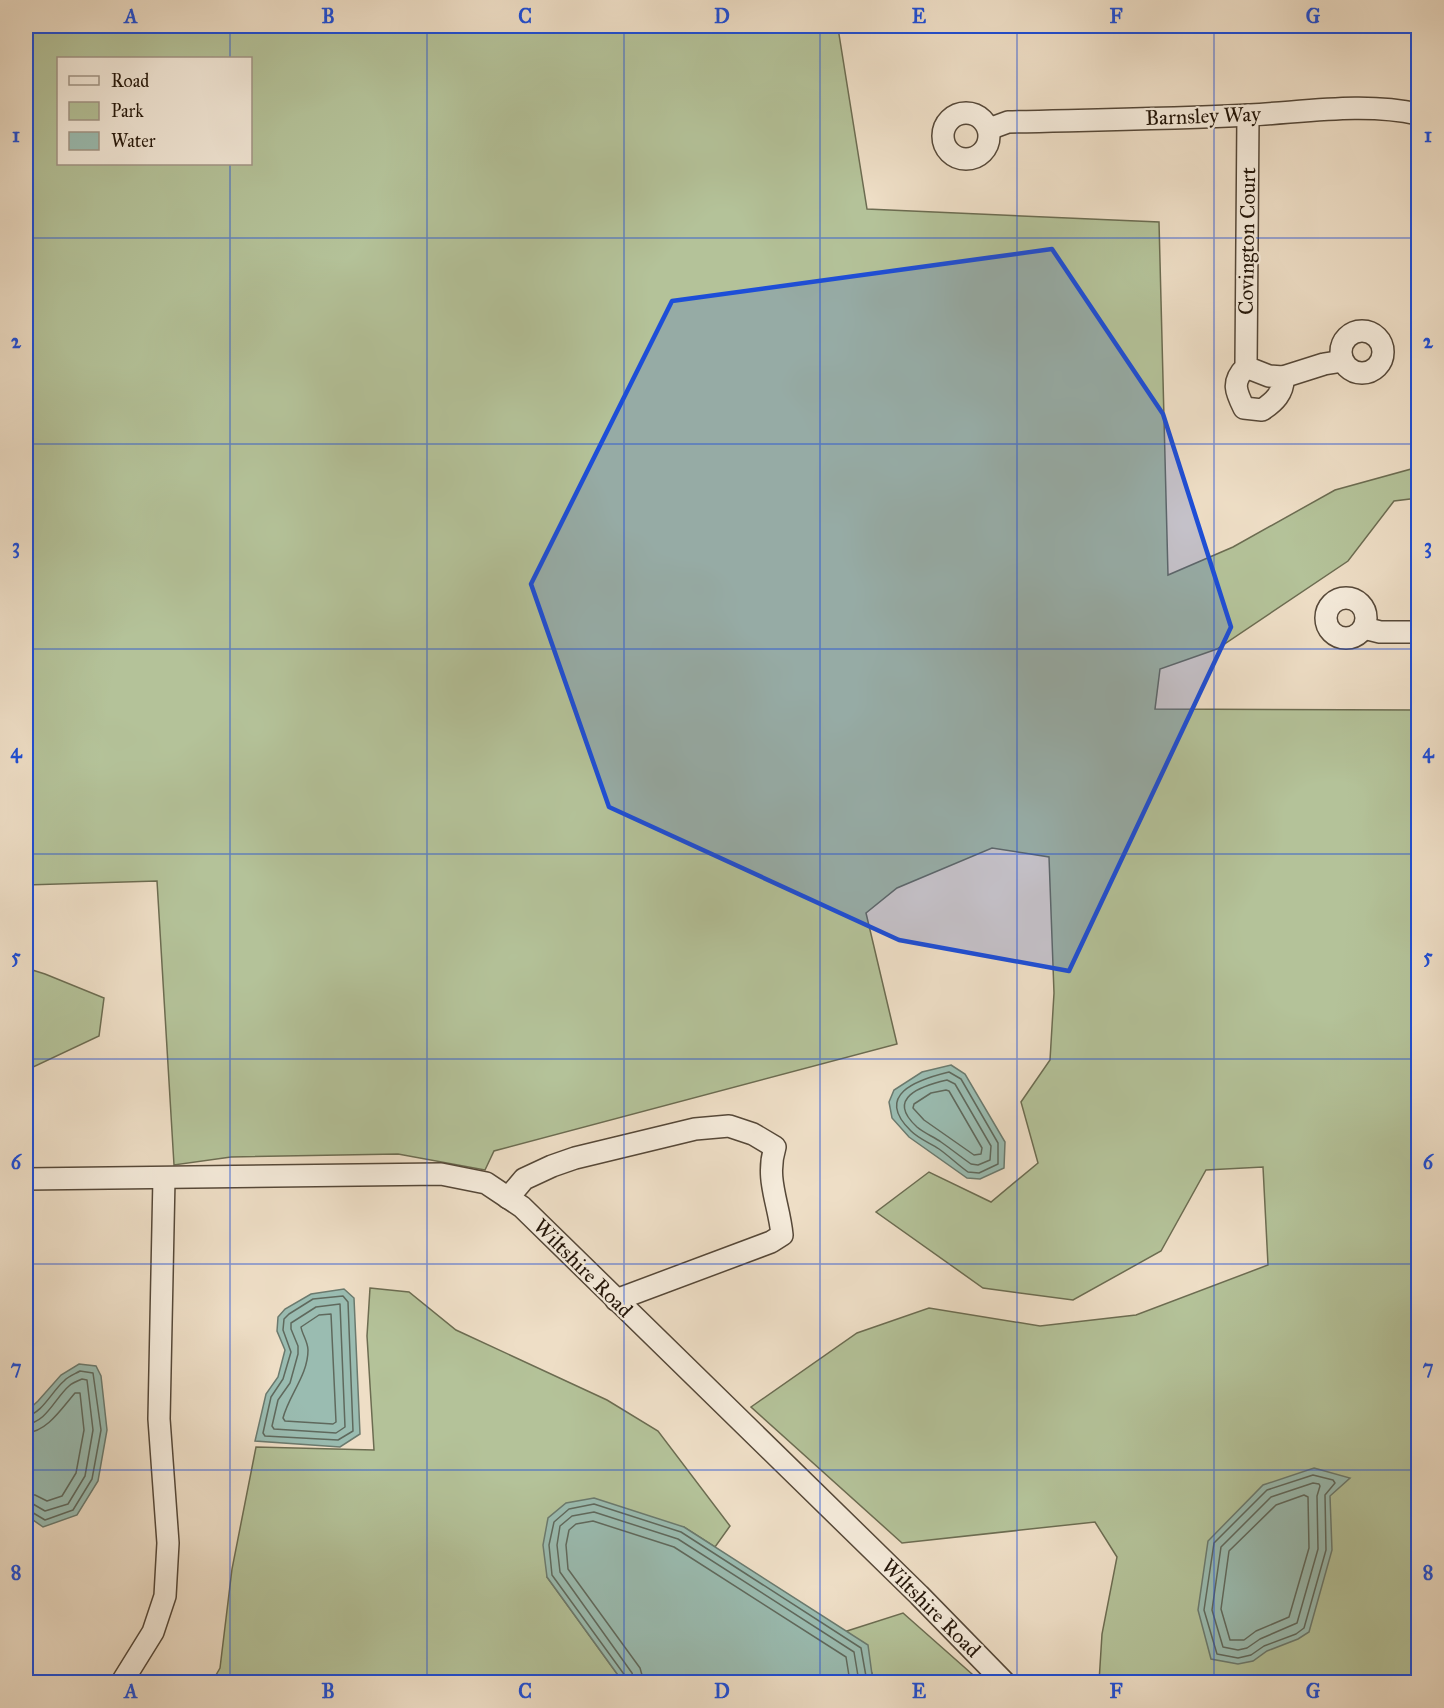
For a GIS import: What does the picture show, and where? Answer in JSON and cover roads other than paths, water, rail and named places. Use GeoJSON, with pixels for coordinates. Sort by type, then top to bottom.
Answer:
{"type":"FeatureCollection","features":[{"type":"Feature","properties":{"kind":"street","name":"Barnsley Way"},"geometry":{"type":"LineString","coordinates":[[989,129],[1008,122],[1389,109],[1419,114]]}},
{"type":"Feature","properties":{"kind":"street","name":"Covington Court"},"geometry":{"type":"LineString","coordinates":[[1248,115],[1246,368],[1239,375],[1236,391],[1245,408],[1262,410],[1274,402],[1283,386],[1283,377]]}},
{"type":"Feature","properties":{"kind":"street"},"geometry":{"type":"LineString","coordinates":[[1246,368],[1269,376],[1283,377],[1324,364],[1343,361]]}},
{"type":"Feature","properties":{"kind":"street"},"geometry":{"type":"LineString","coordinates":[[1364,628],[1380,632],[1419,632]]}},
{"type":"Feature","properties":{"kind":"street"},"geometry":{"type":"LineString","coordinates":[[508,1198],[524,1179],[552,1166],[575,1158],[695,1129],[729,1125],[753,1134],[775,1147],[770,1174],[782,1235],[771,1242],[616,1299]]}},
{"type":"Feature","properties":{"kind":"street","name":"Wiltshire Road"},"geometry":{"type":"LineString","coordinates":[[26,1179],[441,1174],[486,1184],[522,1207],[919,1595],[1004,1683]]}},
{"type":"Feature","properties":{"kind":"street"},"geometry":{"type":"LineString","coordinates":[[122,1683],[153,1632],[165,1596],[168,1544],[159,1419],[164,1178]]}},
{"type":"Feature","properties":{"kind":"water"},"geometry":{"type":"Polygon","coordinates":[[[951,1065],[965,1074],[1005,1142],[1004,1168],[980,1179],[967,1178],[909,1137],[892,1118],[889,1102],[894,1090],[922,1072],[951,1065]]]}},
{"type":"Feature","properties":{"kind":"water"},"geometry":{"type":"Polygon","coordinates":[[[344,1289],[354,1298],[360,1434],[340,1447],[255,1441],[266,1394],[278,1377],[285,1350],[277,1331],[278,1317],[285,1309],[311,1294],[344,1289]]]}},
{"type":"Feature","properties":{"kind":"water"},"geometry":{"type":"Polygon","coordinates":[[[79,1364],[96,1366],[101,1376],[107,1430],[98,1481],[77,1515],[43,1527],[26,1515],[26,1412],[61,1375],[79,1364]]]}},
{"type":"Feature","properties":{"kind":"water"},"geometry":{"type":"Polygon","coordinates":[[[1314,1468],[1350,1478],[1330,1496],[1332,1550],[1309,1632],[1298,1639],[1267,1651],[1253,1661],[1238,1664],[1211,1659],[1198,1610],[1208,1541],[1263,1485],[1314,1468]]]}},
{"type":"Feature","properties":{"kind":"water"},"geometry":{"type":"Polygon","coordinates":[[[594,1498],[684,1527],[868,1645],[873,1682],[623,1682],[547,1577],[543,1545],[548,1518],[566,1503],[594,1498]]]}}]}
